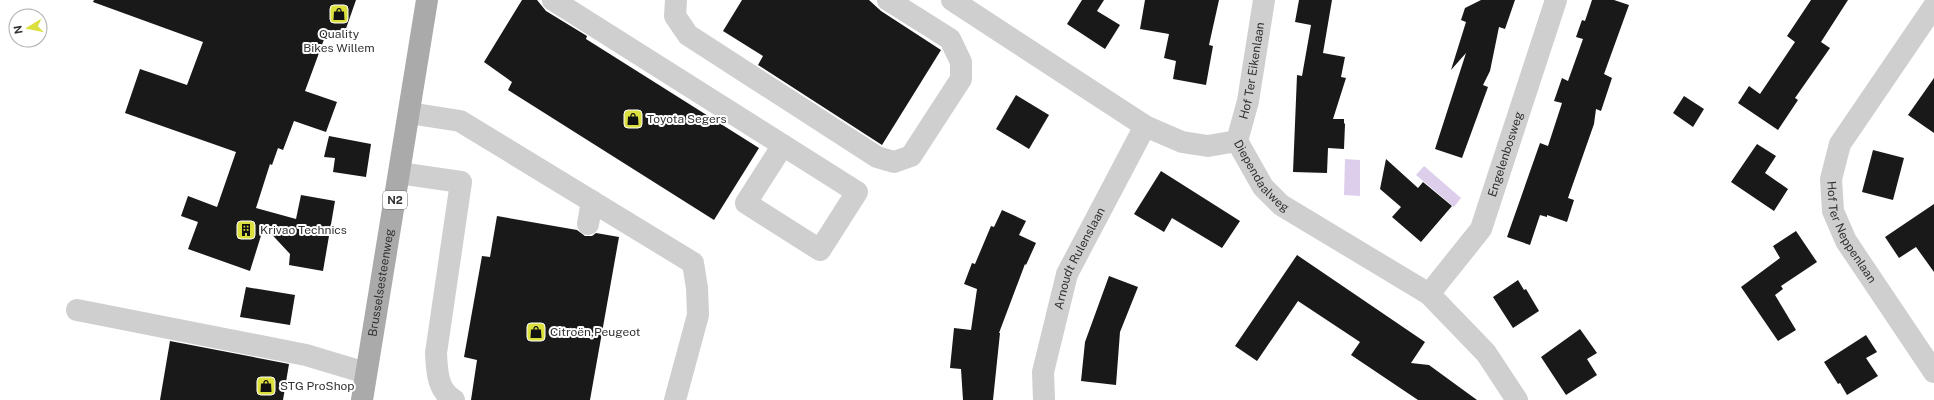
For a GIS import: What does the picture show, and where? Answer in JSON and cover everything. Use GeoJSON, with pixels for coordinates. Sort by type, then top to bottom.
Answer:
{"type":"FeatureCollection","features":[{"type":"Feature","properties":{"kind":"main road","name":"Brusselsesteenweg"},"geometry":{"type":"LineString","coordinates":[[362,400],[427,0]]}},
{"type":"Feature","properties":{"kind":"street"},"geometry":{"type":"LineString","coordinates":[[553,0],[783,145],[856,192],[820,250],[746,203],[783,145]]}},
{"type":"Feature","properties":{"kind":"street"},"geometry":{"type":"LineString","coordinates":[[676,0],[675,16],[688,35],[877,157],[894,162],[911,156],[961,79],[962,62],[950,39],[888,0]]}},
{"type":"Feature","properties":{"kind":"street","name":"Hof Ter Eikenlaan"},"geometry":{"type":"LineString","coordinates":[[1237,141],[1248,101],[1264,0]]}},
{"type":"Feature","properties":{"kind":"street","name":"Engelenbosweg"},"geometry":{"type":"LineString","coordinates":[[1429,294],[1480,229],[1556,0]]}},
{"type":"Feature","properties":{"kind":"street","name":"Diependaalweg"},"geometry":{"type":"LineString","coordinates":[[954,1],[1145,126],[1182,142],[1208,146],[1237,141],[1263,187],[1281,205],[1429,294],[1486,353],[1517,400]]}},
{"type":"Feature","properties":{"kind":"street","name":"Hof Ter Neppenlaan"},"geometry":{"type":"LineString","coordinates":[[1934,6],[1840,144],[1831,179],[1833,211],[1846,241],[1934,372]]}},
{"type":"Feature","properties":{"kind":"street"},"geometry":{"type":"LineString","coordinates":[[409,113],[460,121],[693,263],[697,288],[698,315],[675,400]]}},
{"type":"Feature","properties":{"kind":"street","name":"Arnoudt Rulenslaan"},"geometry":{"type":"LineString","coordinates":[[1044,400],[1043,372],[1066,274],[1145,126]]}},
{"type":"Feature","properties":{"kind":"street"},"geometry":{"type":"LineString","coordinates":[[399,173],[461,182],[436,353],[438,380],[448,397],[454,400]]}},
{"type":"Feature","properties":{"kind":"street"},"geometry":{"type":"LineString","coordinates":[[588,224],[592,202]]}},
{"type":"Feature","properties":{"kind":"street"},"geometry":{"type":"LineString","coordinates":[[77,310],[306,355],[366,373]]}},
{"type":"Feature","properties":{"kind":"shaded area"},"geometry":{"type":"Polygon","coordinates":[[[1345,159],[1360,160],[1360,196],[1344,195],[1345,159]]]}},
{"type":"Feature","properties":{"kind":"shaded area"},"geometry":{"type":"Polygon","coordinates":[[[1424,166],[1461,198],[1454,207],[1416,175],[1424,166]]]}},
{"type":"Feature","properties":{"kind":"building"},"geometry":{"type":"Polygon","coordinates":[[[94,0],[356,0],[342,40],[326,34],[305,91],[337,102],[326,132],[294,121],[283,150],[278,148],[272,165],[270,164],[256,208],[296,219],[301,195],[335,201],[323,271],[289,265],[290,254],[264,226],[250,271],[188,249],[198,222],[181,216],[188,196],[217,207],[236,152],[125,113],[140,69],[187,85],[203,42],[93,2],[94,0]]]}},
{"type":"Feature","properties":{"kind":"building","name":"Toyota Segers"},"geometry":{"type":"Polygon","coordinates":[[[522,0],[537,0],[546,11],[587,36],[586,39],[759,148],[714,220],[508,90],[512,82],[484,62],[522,0]]]}},
{"type":"Feature","properties":{"kind":"building"},"geometry":{"type":"Polygon","coordinates":[[[742,0],[869,0],[881,11],[941,50],[882,145],[758,65],[763,56],[723,31],[742,0]]]}},
{"type":"Feature","properties":{"kind":"building"},"geometry":{"type":"Polygon","coordinates":[[[1082,0],[1104,0],[1097,11],[1120,25],[1105,49],[1067,24],[1082,0]]]}},
{"type":"Feature","properties":{"kind":"building"},"geometry":{"type":"Polygon","coordinates":[[[1145,0],[1219,0],[1209,45],[1213,46],[1206,85],[1173,79],[1176,61],[1164,58],[1169,34],[1140,29],[1145,0]]]}},
{"type":"Feature","properties":{"kind":"building"},"geometry":{"type":"Polygon","coordinates":[[[1299,0],[1332,0],[1323,53],[1345,57],[1341,77],[1346,78],[1333,119],[1344,119],[1344,149],[1328,148],[1327,173],[1293,172],[1297,75],[1302,76],[1311,25],[1295,22],[1299,0]]]}},
{"type":"Feature","properties":{"kind":"building"},"geometry":{"type":"Polygon","coordinates":[[[1481,0],[1515,0],[1505,29],[1499,27],[1490,71],[1483,85],[1488,87],[1462,158],[1435,149],[1466,53],[1451,70],[1466,22],[1461,20],[1465,8],[1481,0]]]}},
{"type":"Feature","properties":{"kind":"building"},"geometry":{"type":"Polygon","coordinates":[[[1592,0],[1614,0],[1629,5],[1604,74],[1612,78],[1601,111],[1596,109],[1594,124],[1568,198],[1574,200],[1567,222],[1547,215],[1547,217],[1540,215],[1530,245],[1507,237],[1540,143],[1548,146],[1562,103],[1554,101],[1562,78],[1568,81],[1583,39],[1576,37],[1582,20],[1585,21],[1592,0]]]}},
{"type":"Feature","properties":{"kind":"building"},"geometry":{"type":"Polygon","coordinates":[[[1811,0],[1848,0],[1821,42],[1830,48],[1795,98],[1798,100],[1778,130],[1738,103],[1749,86],[1760,94],[1795,42],[1787,36],[1811,0]]]}},
{"type":"Feature","properties":{"kind":"building"},"geometry":{"type":"Polygon","coordinates":[[[1934,78],[1934,133],[1908,115],[1934,78]]]}},
{"type":"Feature","properties":{"kind":"building"},"geometry":{"type":"Polygon","coordinates":[[[1016,95],[1049,115],[1029,149],[996,129],[1016,95]]]}},
{"type":"Feature","properties":{"kind":"building"},"geometry":{"type":"Polygon","coordinates":[[[1684,96],[1704,109],[1693,127],[1673,113],[1684,96]]]}},
{"type":"Feature","properties":{"kind":"building"},"geometry":{"type":"Polygon","coordinates":[[[329,136],[371,144],[366,177],[333,172],[335,158],[324,157],[329,136]]]}},
{"type":"Feature","properties":{"kind":"building"},"geometry":{"type":"Polygon","coordinates":[[[1757,144],[1776,156],[1765,173],[1788,189],[1774,211],[1731,182],[1757,144]]]}},
{"type":"Feature","properties":{"kind":"building"},"geometry":{"type":"Polygon","coordinates":[[[1873,150],[1904,158],[1893,200],[1862,192],[1873,150]]]}},
{"type":"Feature","properties":{"kind":"building"},"geometry":{"type":"Polygon","coordinates":[[[1386,159],[1418,188],[1423,182],[1452,206],[1421,242],[1392,217],[1401,207],[1380,189],[1386,159]]]}},
{"type":"Feature","properties":{"kind":"building"},"geometry":{"type":"Polygon","coordinates":[[[1161,171],[1240,221],[1222,248],[1172,218],[1164,232],[1134,214],[1161,171]]]}},
{"type":"Feature","properties":{"kind":"building"},"geometry":{"type":"Polygon","coordinates":[[[1934,204],[1934,272],[1916,247],[1899,258],[1885,237],[1934,204]]]}},
{"type":"Feature","properties":{"kind":"building"},"geometry":{"type":"Polygon","coordinates":[[[1002,210],[1026,221],[1019,235],[1036,243],[1026,265],[1025,264],[999,333],[993,400],[963,400],[961,369],[950,368],[954,328],[971,330],[977,289],[964,284],[972,263],[975,264],[991,226],[994,227],[1002,210]]]}},
{"type":"Feature","properties":{"kind":"building","name":"Citroën,Peugeot"},"geometry":{"type":"Polygon","coordinates":[[[497,216],[577,230],[585,236],[592,236],[596,233],[619,237],[590,400],[471,400],[477,360],[464,357],[482,256],[490,257],[497,216]]]}},
{"type":"Feature","properties":{"kind":"building"},"geometry":{"type":"Polygon","coordinates":[[[1796,231],[1817,262],[1781,286],[1783,289],[1775,295],[1796,330],[1778,341],[1741,287],[1780,258],[1773,246],[1796,231]]]}},
{"type":"Feature","properties":{"kind":"building"},"geometry":{"type":"Polygon","coordinates":[[[1297,255],[1425,342],[1411,363],[1429,365],[1477,400],[1418,400],[1351,355],[1360,342],[1298,301],[1257,361],[1235,346],[1297,255]]]}},
{"type":"Feature","properties":{"kind":"building"},"geometry":{"type":"Polygon","coordinates":[[[1109,276],[1138,287],[1120,332],[1116,385],[1081,381],[1085,342],[1109,276]]]}},
{"type":"Feature","properties":{"kind":"building"},"geometry":{"type":"Polygon","coordinates":[[[1518,280],[1524,290],[1526,289],[1539,311],[1513,328],[1493,297],[1518,280]]]}},
{"type":"Feature","properties":{"kind":"building"},"geometry":{"type":"Polygon","coordinates":[[[246,287],[295,295],[290,325],[240,317],[246,287]]]}},
{"type":"Feature","properties":{"kind":"building"},"geometry":{"type":"Polygon","coordinates":[[[1580,329],[1597,353],[1587,359],[1597,375],[1566,395],[1541,357],[1580,329]]]}},
{"type":"Feature","properties":{"kind":"building"},"geometry":{"type":"Polygon","coordinates":[[[1866,335],[1877,352],[1866,358],[1878,376],[1847,395],[1824,362],[1866,335]]]}},
{"type":"Feature","properties":{"kind":"building"},"geometry":{"type":"Polygon","coordinates":[[[170,341],[289,364],[283,400],[160,400],[170,341]]]}},
{"type":"Feature","properties":{"kind":"place","name":"Quality Bikes Willem"},"geometry":{"type":"Point","coordinates":[339,14]}},
{"type":"Feature","properties":{"kind":"place","name":"Toyota Segers"},"geometry":{"type":"Point","coordinates":[633,119]}},
{"type":"Feature","properties":{"kind":"place","name":"Krivao Technics"},"geometry":{"type":"Point","coordinates":[246,230]}},
{"type":"Feature","properties":{"kind":"place","name":"Citroën,Peugeot"},"geometry":{"type":"Point","coordinates":[536,332]}},
{"type":"Feature","properties":{"kind":"place","name":"STG ProShop"},"geometry":{"type":"Point","coordinates":[266,386]}}]}
